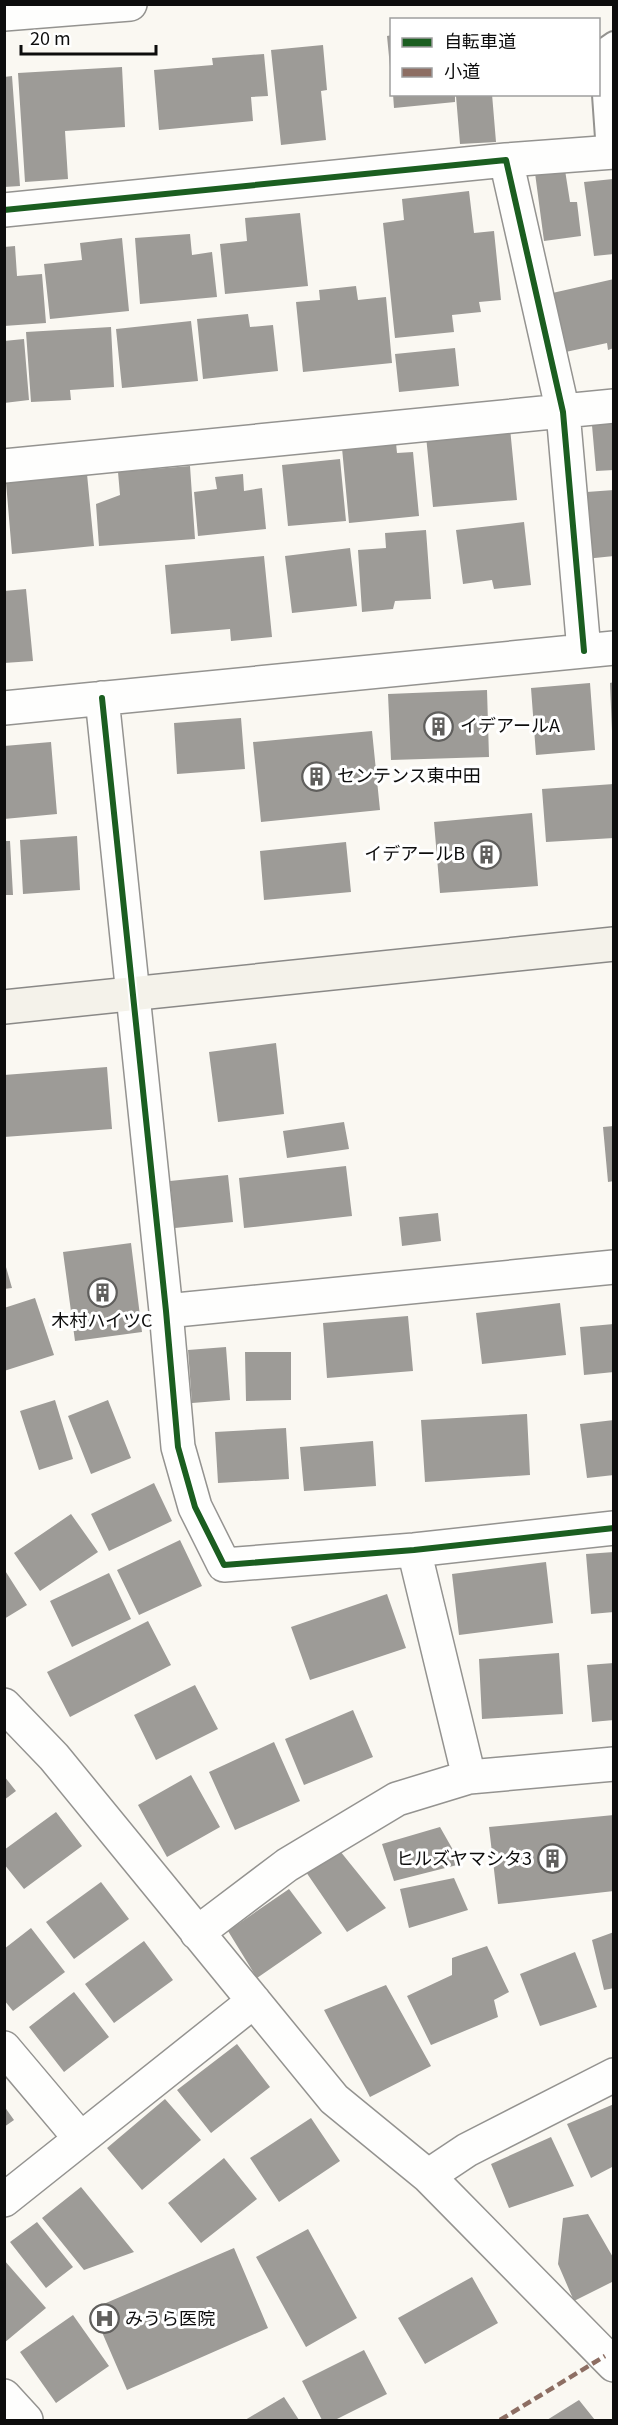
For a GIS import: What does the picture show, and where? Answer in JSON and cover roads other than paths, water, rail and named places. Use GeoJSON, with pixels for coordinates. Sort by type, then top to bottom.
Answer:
{"type":"FeatureCollection","features":[{"type":"Feature","properties":{"kind":"street"},"geometry":{"type":"LineString","coordinates":[[4,14],[130,4]]}},
{"type":"Feature","properties":{"kind":"street"},"geometry":{"type":"LineString","coordinates":[[4,210],[506,160],[611,152]]}},
{"type":"Feature","properties":{"kind":"street"},"geometry":{"type":"LineString","coordinates":[[4,708],[599,650],[562,412],[506,160]]}},
{"type":"Feature","properties":{"kind":"street"},"geometry":{"type":"LineString","coordinates":[[4,466],[614,406]]}},
{"type":"Feature","properties":{"kind":"street"},"geometry":{"type":"LineString","coordinates":[[102,698],[134,993],[178,1447],[195,1507],[224,1565],[414,1550],[614,1528]]}},
{"type":"Feature","properties":{"kind":"street"},"geometry":{"type":"LineString","coordinates":[[4,1007],[614,944]]}},
{"type":"Feature","properties":{"kind":"street"},"geometry":{"type":"LineString","coordinates":[[166,1311],[614,1267]]}},
{"type":"Feature","properties":{"kind":"street"},"geometry":{"type":"LineString","coordinates":[[414,1550],[469,1778]]}},
{"type":"Feature","properties":{"kind":"street"},"geometry":{"type":"LineString","coordinates":[[4,1705],[54,1757],[334,2099],[428,2175],[614,2365]]}},
{"type":"Feature","properties":{"kind":"street"},"geometry":{"type":"LineString","coordinates":[[197,1933],[287,1865],[397,1799],[469,1778],[614,1764]]}},
{"type":"Feature","properties":{"kind":"street"},"geometry":{"type":"LineString","coordinates":[[4,2200],[254,2001]]}},
{"type":"Feature","properties":{"kind":"street"},"geometry":{"type":"LineString","coordinates":[[4,2048],[80,2138]]}},
{"type":"Feature","properties":{"kind":"street"},"geometry":{"type":"LineString","coordinates":[[428,2175],[467,2150],[614,2075]]}},
{"type":"Feature","properties":{"kind":"street"},"geometry":{"type":"LineString","coordinates":[[4,2396],[26,2421]]}},
{"type":"Feature","properties":{"kind":"lane"},"geometry":{"type":"LineString","coordinates":[[611,152],[601,52],[614,43]]}},
{"type":"Feature","properties":{"kind":"place","name":"イデアールA"},"geometry":{"type":"Point","coordinates":[439,726]}},
{"type":"Feature","properties":{"kind":"place","name":"センテンス東中田"},"geometry":{"type":"Point","coordinates":[316,776]}},
{"type":"Feature","properties":{"kind":"place","name":"イデアールB"},"geometry":{"type":"Point","coordinates":[486,854]}},
{"type":"Feature","properties":{"kind":"place","name":"木村ハイツC"},"geometry":{"type":"Point","coordinates":[102,1292]}},
{"type":"Feature","properties":{"kind":"place","name":"ヒルズヤマシタ3"},"geometry":{"type":"Point","coordinates":[553,1859]}},
{"type":"Feature","properties":{"kind":"place","name":"みうら医院"},"geometry":{"type":"Point","coordinates":[104,2319]}}]}
